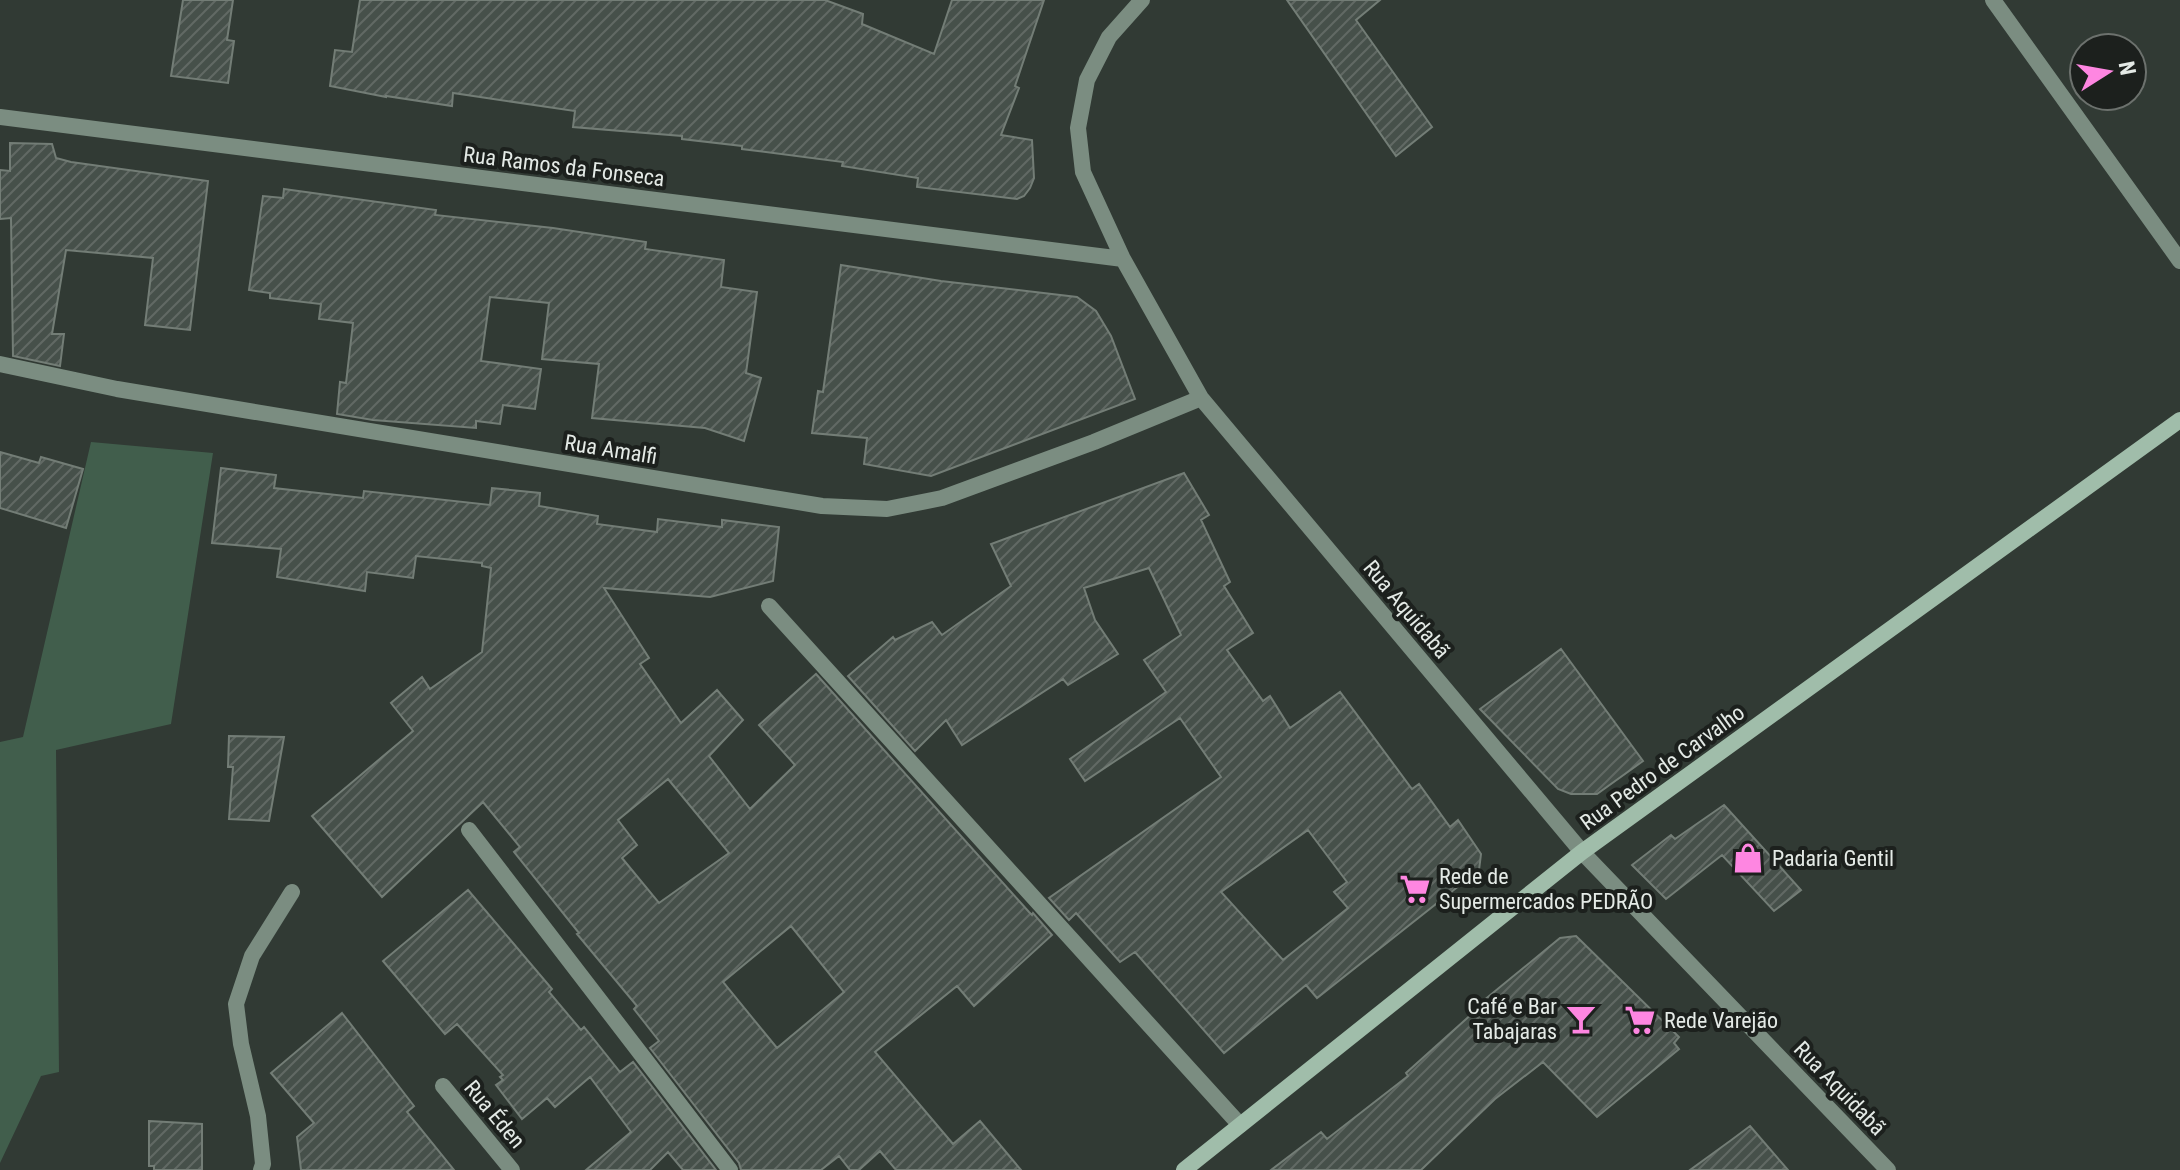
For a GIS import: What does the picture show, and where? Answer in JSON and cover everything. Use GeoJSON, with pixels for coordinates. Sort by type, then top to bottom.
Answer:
{"type":"FeatureCollection","features":[{"type":"Feature","properties":{"kind":"street","name":"Rua Aquidabã"},"geometry":{"type":"LineString","coordinates":[[1142,0],[1109,37],[1087,80],[1078,128],[1083,172],[1123,259],[1201,398],[1582,852],[1888,1170]]}},
{"type":"Feature","properties":{"kind":"street"},"geometry":{"type":"LineString","coordinates":[[1993,0],[2180,261]]}},
{"type":"Feature","properties":{"kind":"street","name":"Rua Ramos da Fonseca"},"geometry":{"type":"LineString","coordinates":[[0,117],[1123,259]]}},
{"type":"Feature","properties":{"kind":"street","name":"Rua Amalfi"},"geometry":{"type":"LineString","coordinates":[[0,364],[117,389],[822,506],[887,509],[942,498],[1094,442],[1201,398]]}},
{"type":"Feature","properties":{"kind":"street","name":"Rua Pedro de Carvalho"},"geometry":{"type":"LineString","coordinates":[[1184,1170],[1582,852],[2180,420]]}},
{"type":"Feature","properties":{"kind":"street"},"geometry":{"type":"LineString","coordinates":[[769,606],[1240,1125]]}},
{"type":"Feature","properties":{"kind":"street"},"geometry":{"type":"LineString","coordinates":[[469,830],[730,1170]]}},
{"type":"Feature","properties":{"kind":"street"},"geometry":{"type":"LineString","coordinates":[[261,1170],[258,1116],[241,1044],[236,1004],[252,956],[292,892]]}},
{"type":"Feature","properties":{"kind":"street","name":"Rua Éden"},"geometry":{"type":"LineString","coordinates":[[443,1086],[512,1170]]}},
{"type":"Feature","properties":{"kind":"green space"},"geometry":{"type":"Polygon","coordinates":[[[91,442],[213,453],[171,724],[56,750],[59,1072],[41,1076],[0,1163],[0,742],[23,737],[91,442]]]}},
{"type":"Feature","properties":{"kind":"building"},"geometry":{"type":"Polygon","coordinates":[[[183,0],[233,0],[227,40],[234,41],[228,83],[171,76],[183,0]]]}},
{"type":"Feature","properties":{"kind":"building"},"geometry":{"type":"Polygon","coordinates":[[[360,0],[825,0],[863,14],[862,24],[934,54],[952,0],[1044,0],[1015,86],[1019,88],[1001,135],[1032,140],[1034,178],[1024,196],[1017,199],[917,187],[918,178],[842,166],[843,162],[742,149],[742,146],[682,139],[682,136],[573,127],[575,111],[453,93],[452,106],[330,86],[335,50],[352,52],[360,0]]]}},
{"type":"Feature","properties":{"kind":"building"},"geometry":{"type":"Polygon","coordinates":[[[1287,0],[1380,0],[1356,20],[1432,127],[1396,156],[1287,0]]]}},
{"type":"Feature","properties":{"kind":"building"},"geometry":{"type":"Polygon","coordinates":[[[10,143],[52,144],[56,158],[71,162],[208,181],[190,330],[145,325],[153,258],[66,250],[52,334],[64,334],[60,366],[13,356],[11,218],[0,219],[0,170],[10,171],[10,143]]]}},
{"type":"Feature","properties":{"kind":"building"},"geometry":{"type":"Polygon","coordinates":[[[284,189],[436,210],[435,215],[646,242],[645,249],[724,260],[721,287],[757,292],[746,373],[761,378],[744,441],[705,428],[592,418],[599,364],[542,359],[549,303],[490,297],[481,361],[541,369],[535,409],[503,405],[500,424],[476,421],[476,428],[337,414],[340,382],[346,383],[353,323],[319,319],[321,304],[270,298],[270,293],[249,290],[263,196],[283,198],[284,189]]]}},
{"type":"Feature","properties":{"kind":"building"},"geometry":{"type":"Polygon","coordinates":[[[841,265],[941,281],[1077,297],[1096,311],[1111,336],[1135,399],[931,476],[864,464],[867,438],[812,433],[818,391],[823,392],[841,265]]]}},
{"type":"Feature","properties":{"kind":"building"},"geometry":{"type":"Polygon","coordinates":[[[0,452],[39,463],[41,457],[83,469],[66,528],[0,508],[0,452]]]}},
{"type":"Feature","properties":{"kind":"building"},"geometry":{"type":"Polygon","coordinates":[[[221,468],[276,475],[274,488],[363,498],[364,491],[490,505],[492,488],[540,493],[539,506],[598,516],[597,524],[657,532],[658,519],[722,527],[722,520],[779,527],[773,581],[710,597],[604,588],[649,658],[640,664],[681,723],[717,690],[743,720],[709,756],[750,809],[795,765],[759,725],[816,674],[1052,935],[974,1006],[957,986],[875,1052],[953,1144],[980,1121],[1021,1170],[896,1170],[880,1151],[859,1170],[850,1170],[839,1156],[821,1170],[741,1170],[739,1163],[650,1048],[659,1041],[634,1009],[637,1006],[514,852],[520,847],[483,802],[382,897],[312,816],[413,731],[391,703],[422,677],[430,689],[482,652],[491,568],[482,566],[482,563],[416,556],[413,578],[367,572],[365,591],[277,577],[281,549],[212,543],[221,468]],[[668,779],[618,820],[637,845],[622,858],[659,903],[729,853],[668,779]],[[791,926],[723,982],[777,1048],[844,992],[791,926]]]}},
{"type":"Feature","properties":{"kind":"building"},"geometry":{"type":"Polygon","coordinates":[[[1184,473],[1209,515],[1201,520],[1230,582],[1224,586],[1253,633],[1227,650],[1263,701],[1270,696],[1290,728],[1340,692],[1412,789],[1419,784],[1450,827],[1458,820],[1481,854],[1479,870],[1317,998],[1306,985],[1224,1053],[1135,952],[1120,962],[1076,913],[1069,920],[1049,898],[1221,777],[1180,718],[1085,781],[1070,759],[1166,692],[1144,660],[1181,635],[1149,568],[1084,588],[1095,620],[1118,654],[1068,685],[1063,679],[962,745],[946,720],[915,751],[848,676],[893,637],[895,640],[932,622],[942,635],[1011,586],[991,544],[1184,473]],[[1308,830],[1221,892],[1283,960],[1348,908],[1334,892],[1347,882],[1308,830]]]}},
{"type":"Feature","properties":{"kind":"building"},"geometry":{"type":"Polygon","coordinates":[[[1561,649],[1643,761],[1597,794],[1571,794],[1558,789],[1480,709],[1561,649]]]}},
{"type":"Feature","properties":{"kind":"building"},"geometry":{"type":"Polygon","coordinates":[[[229,736],[284,737],[269,821],[229,819],[233,767],[228,767],[229,736]]]}},
{"type":"Feature","properties":{"kind":"building"},"geometry":{"type":"Polygon","coordinates":[[[1724,805],[1801,890],[1774,911],[1722,855],[1666,899],[1632,865],[1671,835],[1675,839],[1724,805]]]}},
{"type":"Feature","properties":{"kind":"building"},"geometry":{"type":"Polygon","coordinates":[[[468,890],[552,989],[549,992],[581,1030],[584,1027],[620,1072],[633,1062],[716,1170],[683,1170],[668,1152],[650,1170],[586,1170],[631,1132],[590,1077],[555,1107],[547,1098],[522,1119],[496,1085],[503,1080],[500,1077],[503,1075],[457,1024],[445,1034],[383,961],[468,890]]]}},
{"type":"Feature","properties":{"kind":"building"},"geometry":{"type":"Polygon","coordinates":[[[1576,936],[1679,1037],[1674,1043],[1679,1049],[1597,1117],[1543,1062],[1495,1099],[1421,1170],[1271,1170],[1321,1132],[1327,1139],[1408,1076],[1406,1073],[1483,1001],[1560,938],[1576,936]]]}},
{"type":"Feature","properties":{"kind":"building"},"geometry":{"type":"Polygon","coordinates":[[[342,1013],[414,1106],[407,1112],[454,1170],[301,1170],[297,1137],[314,1123],[271,1073],[342,1013]]]}},
{"type":"Feature","properties":{"kind":"building"},"geometry":{"type":"Polygon","coordinates":[[[149,1121],[202,1124],[202,1170],[154,1170],[154,1166],[149,1166],[149,1121]]]}},
{"type":"Feature","properties":{"kind":"building"},"geometry":{"type":"Polygon","coordinates":[[[1750,1126],[1788,1170],[1690,1170],[1730,1141],[1750,1126]]]}},
{"type":"Feature","properties":{"kind":"place","name":"Padaria Gentil"},"geometry":{"type":"Point","coordinates":[1748,858]}},
{"type":"Feature","properties":{"kind":"place","name":"Rede de Supermercados PEDRÃO"},"geometry":{"type":"Point","coordinates":[1415,889]}},
{"type":"Feature","properties":{"kind":"place","name":"Café e Bar Tabajaras"},"geometry":{"type":"Point","coordinates":[1581,1019]}},
{"type":"Feature","properties":{"kind":"place","name":"Rede Varejão"},"geometry":{"type":"Point","coordinates":[1640,1020]}}]}
